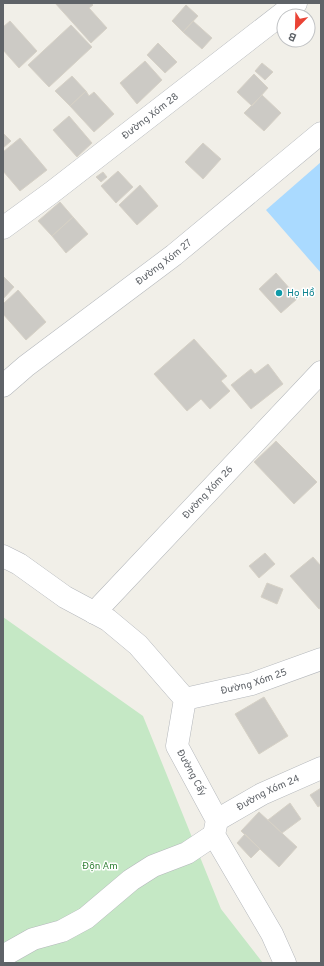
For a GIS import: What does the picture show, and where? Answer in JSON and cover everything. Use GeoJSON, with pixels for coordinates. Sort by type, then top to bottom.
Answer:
{"type":"FeatureCollection","features":[{"type":"Feature","properties":{"kind":"street","name":"Đường Xóm 28"},"geometry":{"type":"LineString","coordinates":[[3,228],[51,193],[296,3]]}},
{"type":"Feature","properties":{"kind":"street","name":"Đường Xóm 27"},"geometry":{"type":"LineString","coordinates":[[3,386],[32,361],[174,255],[321,133]]}},
{"type":"Feature","properties":{"kind":"street","name":"Đường Xóm 26"},"geometry":{"type":"LineString","coordinates":[[94,613],[321,372]]}},
{"type":"Feature","properties":{"kind":"street"},"geometry":{"type":"LineString","coordinates":[[3,556],[19,564],[65,597],[108,620],[138,645],[185,699]]}},
{"type":"Feature","properties":{"kind":"street","name":"Đường Xóm 25"},"geometry":{"type":"LineString","coordinates":[[185,699],[252,684],[321,659]]}},
{"type":"Feature","properties":{"kind":"street","name":"Đường Cấy"},"geometry":{"type":"LineString","coordinates":[[185,699],[177,746],[215,827],[272,934],[285,963]]}},
{"type":"Feature","properties":{"kind":"street","name":"Đường Xóm 24"},"geometry":{"type":"LineString","coordinates":[[3,956],[33,939],[62,931],[86,918],[131,880],[152,866],[187,853],[215,827],[262,794],[321,768]]}},
{"type":"Feature","properties":{"kind":"green space","name":"Độn Am"},"geometry":{"type":"Polygon","coordinates":[[[3,617],[143,716],[221,909],[263,963],[3,963],[3,617]]]}},
{"type":"Feature","properties":{"kind":"water"},"geometry":{"type":"Polygon","coordinates":[[[321,162],[321,273],[266,210],[321,162]]]}},
{"type":"Feature","properties":{"kind":"building"},"geometry":{"type":"Polygon","coordinates":[[[55,3],[91,3],[93,5],[89,8],[107,28],[91,43],[55,3]]]}},
{"type":"Feature","properties":{"kind":"building"},"geometry":{"type":"Polygon","coordinates":[[[186,5],[198,16],[183,32],[172,21],[186,5]]]}},
{"type":"Feature","properties":{"kind":"building"},"geometry":{"type":"Polygon","coordinates":[[[10,21],[37,51],[19,68],[3,50],[3,27],[10,21]]]}},
{"type":"Feature","properties":{"kind":"building"},"geometry":{"type":"Polygon","coordinates":[[[193,21],[212,38],[202,49],[183,32],[193,21]]]}},
{"type":"Feature","properties":{"kind":"building"},"geometry":{"type":"Polygon","coordinates":[[[71,25],[92,47],[49,87],[28,65],[71,25]]]}},
{"type":"Feature","properties":{"kind":"building"},"geometry":{"type":"Polygon","coordinates":[[[158,43],[177,62],[165,73],[147,55],[158,43]]]}},
{"type":"Feature","properties":{"kind":"building"},"geometry":{"type":"Polygon","coordinates":[[[145,61],[162,80],[137,104],[120,83],[145,61]]]}},
{"type":"Feature","properties":{"kind":"building"},"geometry":{"type":"Polygon","coordinates":[[[262,63],[273,72],[265,80],[255,71],[262,63]]]}},
{"type":"Feature","properties":{"kind":"building"},"geometry":{"type":"Polygon","coordinates":[[[254,74],[268,88],[252,106],[237,92],[254,74]]]}},
{"type":"Feature","properties":{"kind":"building"},"geometry":{"type":"Polygon","coordinates":[[[72,76],[86,91],[70,106],[55,91],[72,76]]]}},
{"type":"Feature","properties":{"kind":"building"},"geometry":{"type":"Polygon","coordinates":[[[86,91],[89,96],[94,92],[114,114],[94,132],[70,106],[86,91]]]}},
{"type":"Feature","properties":{"kind":"building"},"geometry":{"type":"Polygon","coordinates":[[[262,95],[281,113],[264,131],[244,113],[262,95]]]}},
{"type":"Feature","properties":{"kind":"building"},"geometry":{"type":"Polygon","coordinates":[[[69,116],[92,143],[77,157],[53,130],[69,116]]]}},
{"type":"Feature","properties":{"kind":"building"},"geometry":{"type":"Polygon","coordinates":[[[3,133],[11,141],[3,148],[3,133]]]}},
{"type":"Feature","properties":{"kind":"building"},"geometry":{"type":"Polygon","coordinates":[[[20,138],[47,170],[20,191],[3,171],[3,152],[20,138]]]}},
{"type":"Feature","properties":{"kind":"building"},"geometry":{"type":"Polygon","coordinates":[[[203,143],[221,159],[203,179],[185,162],[203,143]]]}},
{"type":"Feature","properties":{"kind":"building"},"geometry":{"type":"Polygon","coordinates":[[[118,171],[133,187],[116,203],[101,186],[118,171]]]}},
{"type":"Feature","properties":{"kind":"building"},"geometry":{"type":"Polygon","coordinates":[[[103,172],[107,177],[101,182],[96,177],[103,172]]]}},
{"type":"Feature","properties":{"kind":"building"},"geometry":{"type":"Polygon","coordinates":[[[140,185],[158,206],[137,225],[119,205],[140,185]]]}},
{"type":"Feature","properties":{"kind":"building"},"geometry":{"type":"Polygon","coordinates":[[[60,202],[73,217],[52,236],[38,221],[60,202]]]}},
{"type":"Feature","properties":{"kind":"building"},"geometry":{"type":"Polygon","coordinates":[[[73,217],[88,234],[66,253],[52,236],[73,217]]]}},
{"type":"Feature","properties":{"kind":"building","name":"Họ Hồ"},"geometry":{"type":"Polygon","coordinates":[[[276,273],[298,298],[281,313],[259,289],[276,273]]]}},
{"type":"Feature","properties":{"kind":"building"},"geometry":{"type":"Polygon","coordinates":[[[3,276],[14,287],[3,299],[3,276]]]}},
{"type":"Feature","properties":{"kind":"building"},"geometry":{"type":"Polygon","coordinates":[[[18,290],[46,322],[26,340],[3,314],[3,304],[18,290]]]}},
{"type":"Feature","properties":{"kind":"building"},"geometry":{"type":"Polygon","coordinates":[[[194,339],[227,376],[221,381],[230,391],[210,409],[201,399],[187,411],[154,374],[194,339]]]}},
{"type":"Feature","properties":{"kind":"building"},"geometry":{"type":"Polygon","coordinates":[[[268,364],[283,384],[251,409],[231,385],[251,369],[255,374],[268,364]]]}},
{"type":"Feature","properties":{"kind":"building"},"geometry":{"type":"Polygon","coordinates":[[[276,441],[317,482],[294,504],[254,462],[276,441]]]}},
{"type":"Feature","properties":{"kind":"building"},"geometry":{"type":"Polygon","coordinates":[[[265,553],[275,564],[259,578],[249,566],[265,553]]]}},
{"type":"Feature","properties":{"kind":"building"},"geometry":{"type":"Polygon","coordinates":[[[313,557],[321,566],[321,608],[319,609],[290,576],[313,557]]]}},
{"type":"Feature","properties":{"kind":"building"},"geometry":{"type":"Polygon","coordinates":[[[267,583],[283,589],[277,604],[261,597],[267,583]]]}},
{"type":"Feature","properties":{"kind":"building"},"geometry":{"type":"Polygon","coordinates":[[[264,697],[288,736],[259,754],[235,714],[264,697]]]}},
{"type":"Feature","properties":{"kind":"building"},"geometry":{"type":"Polygon","coordinates":[[[321,788],[321,805],[318,807],[310,795],[321,788]]]}},
{"type":"Feature","properties":{"kind":"building"},"geometry":{"type":"Polygon","coordinates":[[[290,803],[301,819],[282,833],[268,820],[290,803]]]}},
{"type":"Feature","properties":{"kind":"building"},"geometry":{"type":"Polygon","coordinates":[[[259,812],[297,847],[279,867],[241,831],[259,812]]]}},
{"type":"Feature","properties":{"kind":"building"},"geometry":{"type":"Polygon","coordinates":[[[245,834],[260,849],[251,858],[237,843],[245,834]]]}},
{"type":"Feature","properties":{"kind":"place","name":"Họ Hồ"},"geometry":{"type":"Point","coordinates":[279,293]}}]}
